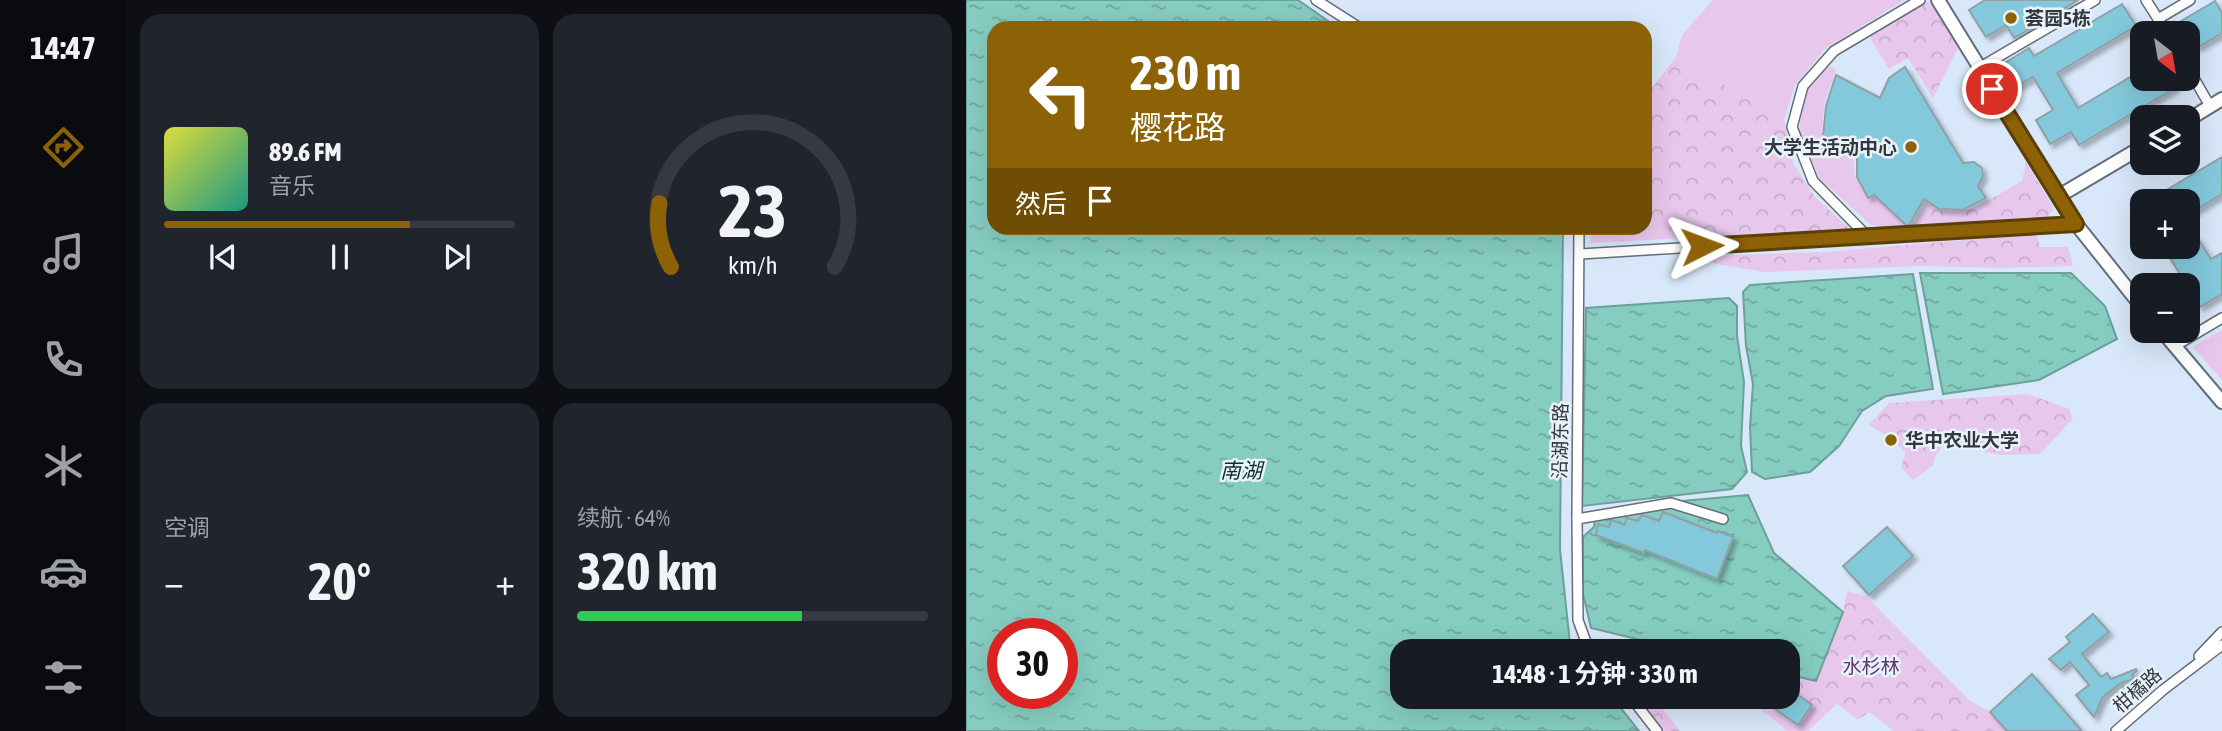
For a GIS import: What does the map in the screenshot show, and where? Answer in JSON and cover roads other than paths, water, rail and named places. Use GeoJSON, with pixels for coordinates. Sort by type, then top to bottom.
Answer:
{"type":"FeatureCollection","features":[{"type":"Feature","properties":{"kind":"street"},"geometry":{"type":"LineString","coordinates":[[1316,0],[1349,21]]}},
{"type":"Feature","properties":{"kind":"street"},"geometry":{"type":"LineString","coordinates":[[1867,236],[1813,181],[1792,127],[1803,86],[1834,51],[1920,0]]}},
{"type":"Feature","properties":{"kind":"street"},"geometry":{"type":"LineString","coordinates":[[1938,0],[2076,224],[2130,292]]}},
{"type":"Feature","properties":{"kind":"street"},"geometry":{"type":"LineString","coordinates":[[1979,68],[2095,0]]}},
{"type":"Feature","properties":{"kind":"street"},"geometry":{"type":"LineString","coordinates":[[2146,0],[2158,19],[2190,0]]}},
{"type":"Feature","properties":{"kind":"street"},"geometry":{"type":"LineString","coordinates":[[2200,89],[2210,106]]}},
{"type":"Feature","properties":{"kind":"street"},"geometry":{"type":"LineString","coordinates":[[2200,112],[2222,99]]}},
{"type":"Feature","properties":{"kind":"street"},"geometry":{"type":"LineString","coordinates":[[2059,196],[2130,154]]}},
{"type":"Feature","properties":{"kind":"street"},"geometry":{"type":"LineString","coordinates":[[1580,254],[2076,224]]}},
{"type":"Feature","properties":{"kind":"street","name":"沿湖东路"},"geometry":{"type":"LineString","coordinates":[[1579,235],[1578,620],[1586,639]]}},
{"type":"Feature","properties":{"kind":"street"},"geometry":{"type":"LineString","coordinates":[[2175,346],[2222,318]]}},
{"type":"Feature","properties":{"kind":"street"},"geometry":{"type":"LineString","coordinates":[[2172,343],[2222,402]]}},
{"type":"Feature","properties":{"kind":"street"},"geometry":{"type":"LineString","coordinates":[[1577,519],[1671,503],[1723,519]]}},
{"type":"Feature","properties":{"kind":"street","name":"柑橘路"},"geometry":{"type":"LineString","coordinates":[[2181,675],[2222,632]]}},
{"type":"Feature","properties":{"kind":"street","name":"柑橘路"},"geometry":{"type":"LineString","coordinates":[[2116,731],[2181,675],[2222,645]]}},
{"type":"Feature","properties":{"kind":"street"},"geometry":{"type":"LineString","coordinates":[[1640,709],[1657,731]]}},
{"type":"Feature","properties":{"kind":"water","name":"南湖"},"geometry":{"type":"Polygon","coordinates":[[[966,0],[1298,0],[1328,21],[987,21],[987,235],[1563,235],[1560,549],[1569,639],[1390,639],[1390,709],[1622,709],[1639,731],[966,731],[966,0]]]}},
{"type":"Feature","properties":{"kind":"water"},"geometry":{"type":"Polygon","coordinates":[[[1920,273],[2071,273],[2105,306],[2117,339],[2039,380],[1943,394],[1920,273]]]}},
{"type":"Feature","properties":{"kind":"water"},"geometry":{"type":"Polygon","coordinates":[[[1913,274],[1933,389],[1886,396],[1862,411],[1839,446],[1810,472],[1765,479],[1752,472],[1750,427],[1753,384],[1746,346],[1743,292],[1750,285],[1913,274]]]}},
{"type":"Feature","properties":{"kind":"water"},"geometry":{"type":"Polygon","coordinates":[[[1729,298],[1737,306],[1737,336],[1744,382],[1741,446],[1747,472],[1732,489],[1582,506],[1586,308],[1729,298]]]}},
{"type":"Feature","properties":{"kind":"water"},"geometry":{"type":"Polygon","coordinates":[[[1748,495],[1774,553],[1843,612],[1816,681],[1800,677],[1800,639],[1636,639],[1591,628],[1583,594],[1583,537],[1594,527],[1596,513],[1671,502],[1748,495]]]}},
{"type":"Feature","properties":{"kind":"place","name":"荟园5栋"},"geometry":{"type":"Point","coordinates":[2011,18]}},
{"type":"Feature","properties":{"kind":"place","name":"大学生活动中心"},"geometry":{"type":"Point","coordinates":[1911,147]}},
{"type":"Feature","properties":{"kind":"place","name":"华中农业大学"},"geometry":{"type":"Point","coordinates":[1891,440]}},
{"type":"Feature","properties":{"kind":"park label","name":"水杉林"},"geometry":{"type":"Point","coordinates":[1871,666]}}]}
